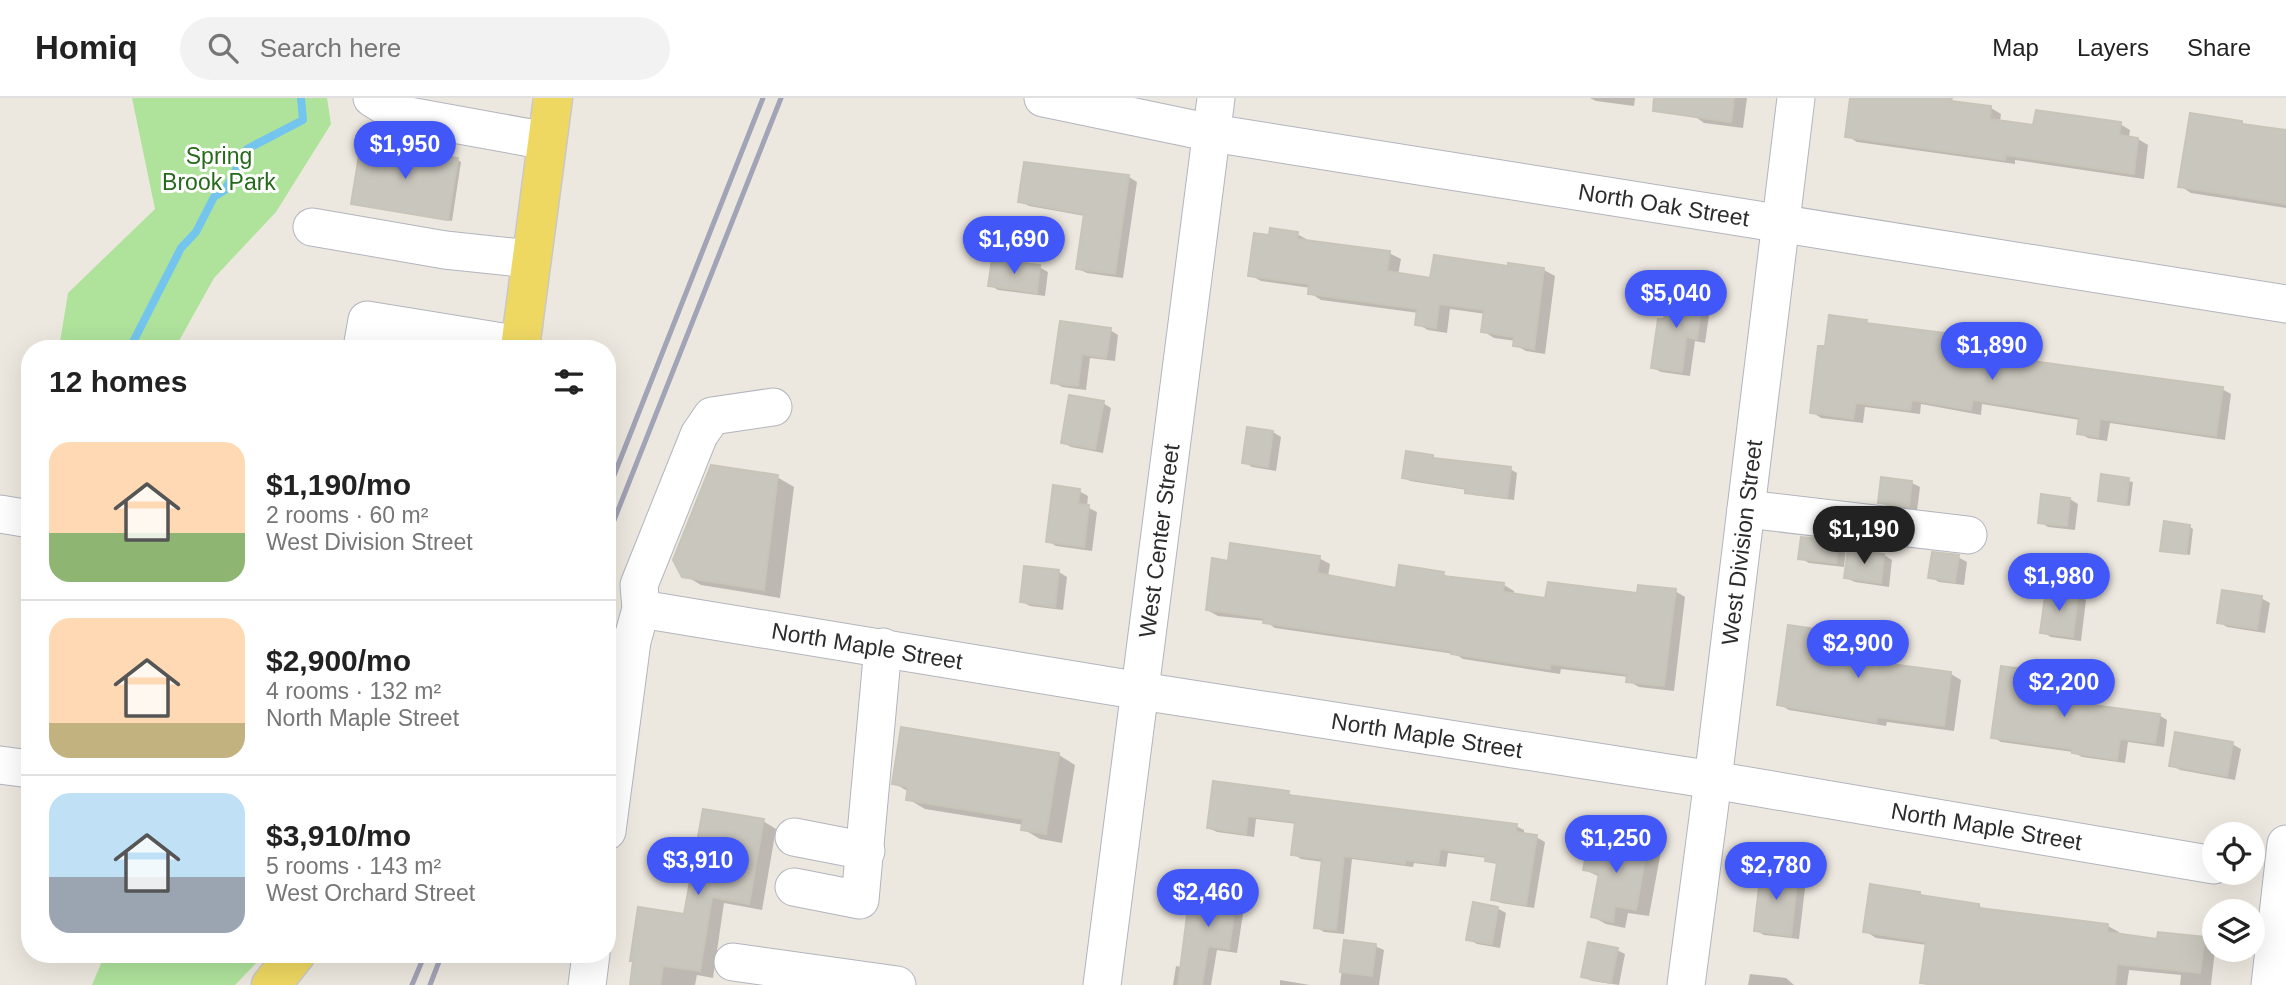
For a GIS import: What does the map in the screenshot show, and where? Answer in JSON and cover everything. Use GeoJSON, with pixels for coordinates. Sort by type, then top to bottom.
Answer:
{"type":"FeatureCollection","features":[{"type":"Feature","properties":{"kind":"main road"},"geometry":{"type":"LineString","coordinates":[[521,340],[553,98]]}},
{"type":"Feature","properties":{"kind":"street","name":"North Oak Street"},"geometry":{"type":"LineString","coordinates":[[1043,98],[1214,115],[1781,224],[2286,304]]}},
{"type":"Feature","properties":{"kind":"street","name":"West Division Street"},"geometry":{"type":"LineString","coordinates":[[1686,985],[1796,98]]}},
{"type":"Feature","properties":{"kind":"street"},"geometry":{"type":"LineString","coordinates":[[385,102],[468,112],[547,141]]}},
{"type":"Feature","properties":{"kind":"street","name":"West Center Street"},"geometry":{"type":"LineString","coordinates":[[1102,985],[1214,115]]}},
{"type":"Feature","properties":{"kind":"street"},"geometry":{"type":"LineString","coordinates":[[313,227],[444,250],[531,259]]}},
{"type":"Feature","properties":{"kind":"street"},"geometry":{"type":"LineString","coordinates":[[363,340],[367,320],[485,340]]}},
{"type":"Feature","properties":{"kind":"street"},"geometry":{"type":"LineString","coordinates":[[616,744],[632,641],[641,609],[639,585],[699,435],[712,416],[773,407]]}},
{"type":"Feature","properties":{"kind":"street"},"geometry":{"type":"LineString","coordinates":[[1746,509],[1968,535]]}},
{"type":"Feature","properties":{"kind":"street"},"geometry":{"type":"LineString","coordinates":[[0,514],[21,518]]}},
{"type":"Feature","properties":{"kind":"street","name":"North Maple Street"},"geometry":{"type":"LineString","coordinates":[[641,609],[1141,691],[1713,780],[2202,863]]}},
{"type":"Feature","properties":{"kind":"street"},"geometry":{"type":"LineString","coordinates":[[794,887],[860,900],[883,647]]}},
{"type":"Feature","properties":{"kind":"street"},"geometry":{"type":"LineString","coordinates":[[0,765],[21,768]]}},
{"type":"Feature","properties":{"kind":"street"},"geometry":{"type":"LineString","coordinates":[[794,837],[866,851]]}},
{"type":"Feature","properties":{"kind":"street"},"geometry":{"type":"LineString","coordinates":[[2270,985],[2273,864]]}},
{"type":"Feature","properties":{"kind":"street"},"geometry":{"type":"LineString","coordinates":[[733,962],[893,985]]}},
{"type":"Feature","properties":{"kind":"street"},"geometry":{"type":"LineString","coordinates":[[587,985],[590,963]]}},
{"type":"Feature","properties":{"kind":"green space","name":"Spring Brook Park"},"geometry":{"type":"Polygon","coordinates":[[[132,98],[327,98],[331,124],[276,212],[214,278],[179,340],[60,340],[68,293],[155,209],[132,98]]]}},
{"type":"Feature","properties":{"kind":"green space"},"geometry":{"type":"Polygon","coordinates":[[[101,963],[256,963],[235,985],[92,985],[101,963]]]}},
{"type":"Feature","properties":{"kind":"building"},"geometry":{"type":"Polygon","coordinates":[[[1654,98],[1734,98],[1731,122],[1653,111],[1654,98]]]}},
{"type":"Feature","properties":{"kind":"building"},"geometry":{"type":"Polygon","coordinates":[[[1850,98],[1952,98],[1951,101],[1991,106],[1990,119],[2033,125],[2036,110],[2121,122],[2119,135],[2138,138],[2134,174],[2006,155],[2005,160],[1845,137],[1850,98]]]}},
{"type":"Feature","properties":{"kind":"building"},"geometry":{"type":"Polygon","coordinates":[[[2190,113],[2286,130],[2286,204],[2178,187],[2190,113]]]}},
{"type":"Feature","properties":{"kind":"building"},"geometry":{"type":"Polygon","coordinates":[[[361,143],[458,158],[448,220],[351,204],[361,143]]]}},
{"type":"Feature","properties":{"kind":"building"},"geometry":{"type":"Polygon","coordinates":[[[1024,162],[1129,175],[1115,274],[1076,269],[1084,214],[1018,202],[1024,162]]]}},
{"type":"Feature","properties":{"kind":"building"},"geometry":{"type":"Polygon","coordinates":[[[1270,228],[1298,232],[1297,239],[1390,251],[1387,271],[1430,278],[1434,255],[1508,266],[1508,263],[1544,268],[1534,349],[1513,346],[1514,337],[1481,332],[1484,310],[1439,304],[1436,328],[1415,325],[1417,309],[1308,294],[1309,284],[1248,276],[1254,233],[1269,235],[1270,228]]]}},
{"type":"Feature","properties":{"kind":"building"},"geometry":{"type":"Polygon","coordinates":[[[992,259],[1040,265],[1037,293],[988,286],[992,259]]]}},
{"type":"Feature","properties":{"kind":"building"},"geometry":{"type":"Polygon","coordinates":[[[1667,291],[1703,295],[1697,339],[1686,337],[1682,372],[1651,368],[1658,319],[1664,319],[1667,291]]]}},
{"type":"Feature","properties":{"kind":"building"},"geometry":{"type":"Polygon","coordinates":[[[1829,315],[1867,320],[1866,323],[1969,336],[1967,347],[1981,350],[1981,354],[2223,387],[2216,436],[2100,419],[2098,437],[2077,434],[2079,417],[1973,400],[1971,410],[1912,400],[1910,410],[1856,403],[1853,419],[1810,413],[1818,346],[1825,346],[1829,315]]]}},
{"type":"Feature","properties":{"kind":"building"},"geometry":{"type":"Polygon","coordinates":[[[1060,321],[1111,328],[1106,358],[1082,354],[1078,386],[1051,383],[1060,321]]]}},
{"type":"Feature","properties":{"kind":"building"},"geometry":{"type":"Polygon","coordinates":[[[1069,395],[1104,401],[1095,449],[1061,443],[1069,395]]]}},
{"type":"Feature","properties":{"kind":"building"},"geometry":{"type":"Polygon","coordinates":[[[1247,427],[1273,431],[1268,467],[1242,463],[1247,427]]]}},
{"type":"Feature","properties":{"kind":"building"},"geometry":{"type":"Polygon","coordinates":[[[1406,451],[1433,455],[1433,458],[1511,467],[1507,498],[1465,493],[1465,488],[1402,478],[1406,451]]]}},
{"type":"Feature","properties":{"kind":"building"},"geometry":{"type":"Polygon","coordinates":[[[711,465],[778,475],[764,590],[682,577],[673,560],[711,465]]]}},
{"type":"Feature","properties":{"kind":"building"},"geometry":{"type":"Polygon","coordinates":[[[2101,474],[2129,478],[2126,505],[2098,501],[2101,474]]]}},
{"type":"Feature","properties":{"kind":"building"},"geometry":{"type":"Polygon","coordinates":[[[1881,477],[1912,481],[1909,507],[1878,503],[1881,477]]]}},
{"type":"Feature","properties":{"kind":"building"},"geometry":{"type":"Polygon","coordinates":[[[1053,485],[1080,489],[1078,504],[1089,505],[1084,547],[1046,542],[1053,485]]]}},
{"type":"Feature","properties":{"kind":"building"},"geometry":{"type":"Polygon","coordinates":[[[2041,494],[2070,498],[2067,526],[2038,523],[2041,494]]]}},
{"type":"Feature","properties":{"kind":"building"},"geometry":{"type":"Polygon","coordinates":[[[2164,521],[2190,525],[2186,554],[2160,551],[2164,521]]]}},
{"type":"Feature","properties":{"kind":"building"},"geometry":{"type":"Polygon","coordinates":[[[1801,537],[1838,541],[1836,563],[1798,559],[1801,537]]]}},
{"type":"Feature","properties":{"kind":"building"},"geometry":{"type":"Polygon","coordinates":[[[1230,543],[1320,556],[1317,573],[1396,588],[1399,565],[1444,572],[1443,576],[1504,583],[1503,592],[1545,598],[1548,582],[1637,593],[1638,585],[1676,589],[1664,686],[1626,682],[1627,674],[1550,664],[1550,669],[1451,654],[1451,651],[1263,623],[1264,618],[1206,610],[1212,558],[1228,561],[1230,543]]]}},
{"type":"Feature","properties":{"kind":"building"},"geometry":{"type":"Polygon","coordinates":[[[1848,549],[1884,554],[1881,583],[1844,578],[1848,549]]]}},
{"type":"Feature","properties":{"kind":"building"},"geometry":{"type":"Polygon","coordinates":[[[1932,552],[1959,555],[1955,582],[1928,578],[1932,552]]]}},
{"type":"Feature","properties":{"kind":"building"},"geometry":{"type":"Polygon","coordinates":[[[1024,566],[1059,570],[1055,607],[1020,602],[1024,566]]]}},
{"type":"Feature","properties":{"kind":"building"},"geometry":{"type":"Polygon","coordinates":[[[2046,589],[2078,593],[2073,637],[2040,633],[2046,589]]]}},
{"type":"Feature","properties":{"kind":"building"},"geometry":{"type":"Polygon","coordinates":[[[2222,590],[2262,596],[2257,629],[2217,623],[2222,590]]]}},
{"type":"Feature","properties":{"kind":"building"},"geometry":{"type":"Polygon","coordinates":[[[1788,625],[1887,639],[1884,663],[1951,672],[1944,726],[1877,717],[1876,722],[1777,705],[1788,625]]]}},
{"type":"Feature","properties":{"kind":"building"},"geometry":{"type":"Polygon","coordinates":[[[2001,666],[2045,672],[2042,698],[2160,714],[2155,743],[2120,739],[2117,760],[2072,753],[2072,749],[1991,738],[2001,666]]]}},
{"type":"Feature","properties":{"kind":"building"},"geometry":{"type":"Polygon","coordinates":[[[901,727],[1059,753],[1046,834],[1021,830],[1023,819],[906,800],[908,787],[892,784],[901,727]]]}},
{"type":"Feature","properties":{"kind":"building"},"geometry":{"type":"Polygon","coordinates":[[[2175,732],[2233,742],[2227,776],[2169,766],[2175,732]]]}},
{"type":"Feature","properties":{"kind":"building"},"geometry":{"type":"Polygon","coordinates":[[[1213,781],[1289,791],[1288,795],[1517,824],[1516,832],[1537,835],[1526,905],[1491,900],[1497,863],[1485,861],[1486,856],[1440,849],[1438,864],[1406,860],[1405,864],[1344,856],[1336,930],[1314,928],[1322,859],[1291,855],[1295,822],[1248,816],[1246,834],[1207,828],[1213,781]]]}},
{"type":"Feature","properties":{"kind":"building"},"geometry":{"type":"Polygon","coordinates":[[[703,809],[764,819],[749,904],[712,897],[700,971],[663,966],[660,985],[630,985],[633,961],[630,961],[638,907],[684,914],[703,809]]]}},
{"type":"Feature","properties":{"kind":"building"},"geometry":{"type":"Polygon","coordinates":[[[1608,835],[1648,842],[1636,910],[1615,906],[1613,922],[1591,917],[1599,873],[1583,870],[1588,846],[1605,849],[1608,835]]]}},
{"type":"Feature","properties":{"kind":"building"},"geometry":{"type":"Polygon","coordinates":[[[1761,869],[1798,874],[1791,936],[1754,931],[1761,869]]]}},
{"type":"Feature","properties":{"kind":"building"},"geometry":{"type":"Polygon","coordinates":[[[1209,877],[1239,881],[1229,949],[1208,946],[1202,985],[1178,985],[1188,908],[1205,911],[1209,877]]]}},
{"type":"Feature","properties":{"kind":"building"},"geometry":{"type":"Polygon","coordinates":[[[1870,884],[1979,904],[1979,908],[2108,924],[2107,932],[2157,939],[2158,932],[2202,937],[2202,959],[2200,973],[2117,964],[2115,985],[1935,985],[1920,983],[1926,942],[1863,932],[1870,884]]]}},
{"type":"Feature","properties":{"kind":"building"},"geometry":{"type":"Polygon","coordinates":[[[1473,902],[1498,907],[1492,944],[1466,940],[1473,902]]]}},
{"type":"Feature","properties":{"kind":"building"},"geometry":{"type":"Polygon","coordinates":[[[1344,940],[1376,944],[1372,976],[1340,972],[1344,940]]]}},
{"type":"Feature","properties":{"kind":"building"},"geometry":{"type":"Polygon","coordinates":[[[1588,942],[1618,948],[1611,983],[1581,977],[1588,942]]]}},
{"type":"Feature","properties":{"kind":"waterway"},"geometry":{"type":"LineString","coordinates":[[134,340],[181,248],[196,232],[214,197],[225,190],[247,149],[303,120],[301,98]]}},
{"type":"Feature","properties":{"kind":"railway"},"geometry":{"type":"LineString","coordinates":[[616,470],[763,98]]}},
{"type":"Feature","properties":{"kind":"railway"},"geometry":{"type":"LineString","coordinates":[[616,515],[781,98]]}},
{"type":"Feature","properties":{"kind":"railway"},"geometry":{"type":"LineString","coordinates":[[412,985],[421,963]]}},
{"type":"Feature","properties":{"kind":"railway"},"geometry":{"type":"LineString","coordinates":[[430,985],[439,963]]}}]}
